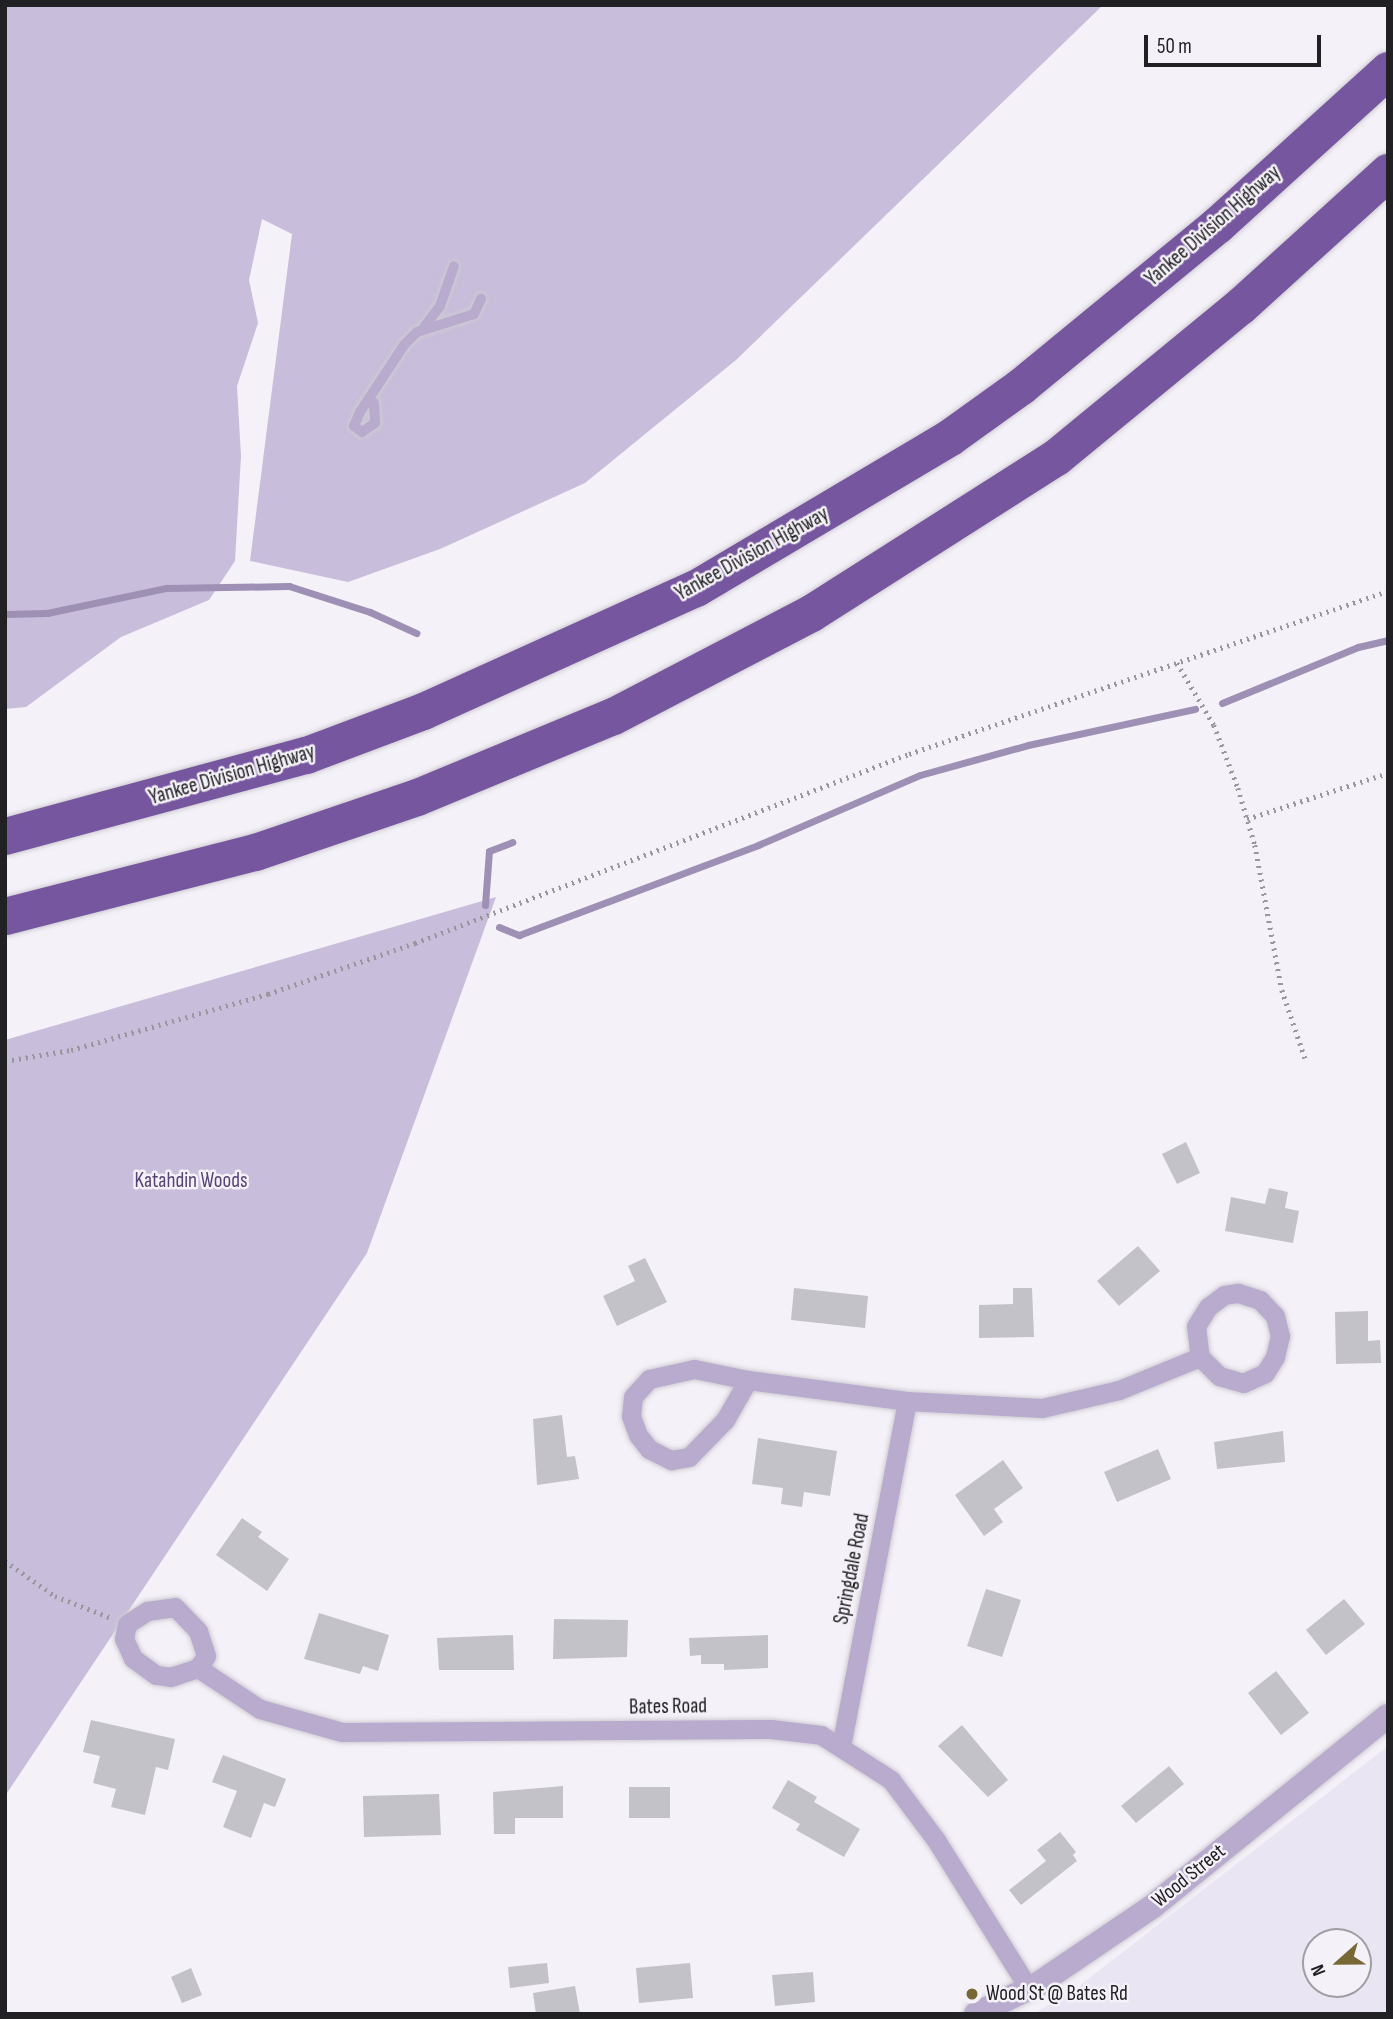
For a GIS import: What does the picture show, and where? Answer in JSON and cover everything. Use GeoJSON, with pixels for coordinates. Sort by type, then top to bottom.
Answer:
{"type":"FeatureCollection","features":[{"type":"Feature","properties":{"kind":"highway","name":"Yankee Division Highway"},"geometry":{"type":"LineString","coordinates":[[5,836],[306,755],[424,711],[696,588],[950,437],[1021,386],[1217,225],[1388,70]]}},
{"type":"Feature","properties":{"kind":"highway"},"geometry":{"type":"LineString","coordinates":[[5,916],[255,852],[417,797],[613,716],[811,613],[1056,457],[1240,306],[1388,172]]}},
{"type":"Feature","properties":{"kind":"street"},"geometry":{"type":"LineString","coordinates":[[1238,1293],[1260,1300],[1275,1316],[1280,1336],[1265,1373],[1243,1383],[1219,1376],[1200,1357],[1196,1326],[1208,1307],[1224,1295],[1238,1293]]}},
{"type":"Feature","properties":{"kind":"street"},"geometry":{"type":"LineString","coordinates":[[748,1380],[708,1441],[689,1457],[671,1460],[649,1449],[638,1435],[631,1416],[633,1397],[649,1379],[694,1369],[748,1380],[907,1401],[1042,1408],[1119,1390],[1200,1357]]}},
{"type":"Feature","properties":{"kind":"street","name":"Springdale Road"},"geometry":{"type":"LineString","coordinates":[[841,1746],[907,1401]]}},
{"type":"Feature","properties":{"kind":"street"},"geometry":{"type":"LineString","coordinates":[[175,1607],[198,1631],[206,1656],[198,1668],[171,1677],[156,1675],[134,1658],[124,1639],[127,1624],[147,1611],[175,1607]]}},
{"type":"Feature","properties":{"kind":"street","name":"Bates Road"},"geometry":{"type":"LineString","coordinates":[[198,1668],[260,1709],[341,1732],[771,1729],[821,1735],[891,1780],[936,1840],[1030,1989]]}},
{"type":"Feature","properties":{"kind":"street","name":"Wood Street"},"geometry":{"type":"LineString","coordinates":[[976,2014],[1030,1989],[1153,1906],[1388,1716]]}},
{"type":"Feature","properties":{"kind":"lane"},"geometry":{"type":"LineString","coordinates":[[374,403],[375,423],[362,432],[355,426],[360,412],[404,345],[422,330],[440,306],[454,265]]}},
{"type":"Feature","properties":{"kind":"lane"},"geometry":{"type":"LineString","coordinates":[[422,330],[474,313],[481,299]]}},
{"type":"Feature","properties":{"kind":"path"},"geometry":{"type":"LineString","coordinates":[[5,1061],[71,1050],[268,994],[428,938],[909,754],[1388,592]]}},
{"type":"Feature","properties":{"kind":"path"},"geometry":{"type":"LineString","coordinates":[[1177,663],[1214,724],[1247,819],[1282,990],[1305,1058]]}},
{"type":"Feature","properties":{"kind":"path"},"geometry":{"type":"LineString","coordinates":[[1247,819],[1388,773]]}},
{"type":"Feature","properties":{"kind":"path"},"geometry":{"type":"LineString","coordinates":[[5,1561],[55,1595],[127,1624]]}},
{"type":"Feature","properties":{"kind":"shaded area"},"geometry":{"type":"Polygon","coordinates":[[[1388,1746],[1388,2014],[1033,2014],[1074,1990],[1388,1746]]]}},
{"type":"Feature","properties":{"kind":"green space"},"geometry":{"type":"Polygon","coordinates":[[[5,5],[1103,5],[736,360],[585,483],[440,549],[348,582],[250,561],[292,234],[262,219],[249,280],[258,323],[237,386],[241,456],[235,561],[209,600],[121,637],[26,707],[5,709],[5,5]]]}},
{"type":"Feature","properties":{"kind":"green space","name":"Katahdin Woods"},"geometry":{"type":"Polygon","coordinates":[[[496,897],[367,1253],[5,1796],[5,1040],[496,897]]]}},
{"type":"Feature","properties":{"kind":"building"},"geometry":{"type":"Polygon","coordinates":[[[1186,1142],[1200,1173],[1177,1184],[1162,1154],[1186,1142]]]}},
{"type":"Feature","properties":{"kind":"building"},"geometry":{"type":"Polygon","coordinates":[[[1269,1188],[1288,1192],[1285,1208],[1299,1211],[1293,1243],[1225,1231],[1231,1197],[1265,1204],[1269,1188]]]}},
{"type":"Feature","properties":{"kind":"building"},"geometry":{"type":"Polygon","coordinates":[[[1138,1246],[1160,1271],[1119,1306],[1097,1281],[1138,1246]]]}},
{"type":"Feature","properties":{"kind":"building"},"geometry":{"type":"Polygon","coordinates":[[[645,1258],[667,1302],[617,1326],[603,1296],[635,1281],[628,1266],[645,1258]]]}},
{"type":"Feature","properties":{"kind":"building"},"geometry":{"type":"Polygon","coordinates":[[[794,1288],[868,1296],[865,1328],[791,1320],[794,1288]]]}},
{"type":"Feature","properties":{"kind":"building"},"geometry":{"type":"Polygon","coordinates":[[[1013,1288],[1032,1288],[1034,1337],[979,1338],[979,1305],[1013,1304],[1013,1288]]]}},
{"type":"Feature","properties":{"kind":"building"},"geometry":{"type":"Polygon","coordinates":[[[1368,1311],[1368,1341],[1380,1340],[1381,1363],[1336,1364],[1335,1312],[1368,1311]]]}},
{"type":"Feature","properties":{"kind":"building"},"geometry":{"type":"Polygon","coordinates":[[[562,1415],[567,1457],[575,1456],[579,1479],[537,1485],[533,1419],[562,1415]]]}},
{"type":"Feature","properties":{"kind":"building"},"geometry":{"type":"Polygon","coordinates":[[[1283,1431],[1285,1462],[1217,1469],[1214,1442],[1283,1431]]]}},
{"type":"Feature","properties":{"kind":"building"},"geometry":{"type":"Polygon","coordinates":[[[758,1438],[837,1451],[830,1496],[804,1492],[802,1507],[781,1504],[783,1488],[752,1484],[758,1438]]]}},
{"type":"Feature","properties":{"kind":"building"},"geometry":{"type":"Polygon","coordinates":[[[1158,1449],[1171,1479],[1117,1502],[1104,1472],[1158,1449]]]}},
{"type":"Feature","properties":{"kind":"building"},"geometry":{"type":"Polygon","coordinates":[[[1003,1460],[1023,1488],[994,1509],[1003,1522],[984,1536],[955,1495],[1003,1460]]]}},
{"type":"Feature","properties":{"kind":"building"},"geometry":{"type":"Polygon","coordinates":[[[242,1518],[262,1532],[258,1537],[289,1559],[267,1591],[216,1555],[242,1518]]]}},
{"type":"Feature","properties":{"kind":"building"},"geometry":{"type":"Polygon","coordinates":[[[986,1589],[1021,1600],[1002,1657],[967,1646],[986,1589]]]}},
{"type":"Feature","properties":{"kind":"building"},"geometry":{"type":"Polygon","coordinates":[[[1344,1599],[1365,1624],[1326,1655],[1306,1630],[1344,1599]]]}},
{"type":"Feature","properties":{"kind":"building"},"geometry":{"type":"Polygon","coordinates":[[[319,1613],[389,1635],[378,1671],[363,1666],[360,1674],[304,1659],[319,1613]]]}},
{"type":"Feature","properties":{"kind":"building"},"geometry":{"type":"Polygon","coordinates":[[[554,1619],[628,1620],[627,1657],[553,1659],[554,1619]]]}},
{"type":"Feature","properties":{"kind":"building"},"geometry":{"type":"Polygon","coordinates":[[[513,1635],[514,1670],[439,1670],[437,1638],[513,1635]]]}},
{"type":"Feature","properties":{"kind":"building"},"geometry":{"type":"Polygon","coordinates":[[[768,1635],[768,1668],[724,1670],[724,1664],[701,1664],[701,1655],[690,1656],[689,1638],[768,1635]]]}},
{"type":"Feature","properties":{"kind":"building"},"geometry":{"type":"Polygon","coordinates":[[[1276,1671],[1309,1713],[1281,1735],[1248,1693],[1276,1671]]]}},
{"type":"Feature","properties":{"kind":"building"},"geometry":{"type":"Polygon","coordinates":[[[91,1720],[175,1739],[168,1770],[156,1767],[145,1815],[111,1807],[116,1789],[93,1783],[100,1756],[83,1752],[91,1720]]]}},
{"type":"Feature","properties":{"kind":"building"},"geometry":{"type":"Polygon","coordinates":[[[962,1725],[1008,1780],[988,1797],[938,1746],[962,1725]]]}},
{"type":"Feature","properties":{"kind":"building"},"geometry":{"type":"Polygon","coordinates":[[[223,1755],[286,1779],[275,1807],[264,1803],[251,1838],[223,1827],[237,1791],[212,1782],[223,1755]]]}},
{"type":"Feature","properties":{"kind":"building"},"geometry":{"type":"Polygon","coordinates":[[[1169,1766],[1184,1784],[1136,1823],[1121,1806],[1169,1766]]]}},
{"type":"Feature","properties":{"kind":"building"},"geometry":{"type":"Polygon","coordinates":[[[788,1780],[817,1797],[814,1802],[860,1829],[844,1857],[796,1830],[800,1824],[772,1808],[788,1780]]]}},
{"type":"Feature","properties":{"kind":"building"},"geometry":{"type":"Polygon","coordinates":[[[563,1786],[563,1818],[515,1818],[515,1834],[494,1834],[493,1792],[563,1786]]]}},
{"type":"Feature","properties":{"kind":"building"},"geometry":{"type":"Polygon","coordinates":[[[629,1787],[670,1787],[670,1818],[629,1818],[629,1787]]]}},
{"type":"Feature","properties":{"kind":"building"},"geometry":{"type":"Polygon","coordinates":[[[439,1794],[441,1835],[364,1837],[363,1796],[439,1794]]]}},
{"type":"Feature","properties":{"kind":"building"},"geometry":{"type":"Polygon","coordinates":[[[1060,1832],[1076,1852],[1073,1855],[1077,1861],[1021,1905],[1009,1890],[1046,1861],[1037,1850],[1060,1832]]]}},
{"type":"Feature","properties":{"kind":"building"},"geometry":{"type":"Polygon","coordinates":[[[547,1963],[549,1983],[510,1988],[508,1967],[547,1963]]]}},
{"type":"Feature","properties":{"kind":"building"},"geometry":{"type":"Polygon","coordinates":[[[690,1963],[693,1998],[639,2003],[636,1968],[690,1963]]]}},
{"type":"Feature","properties":{"kind":"building"},"geometry":{"type":"Polygon","coordinates":[[[191,1968],[202,1995],[182,2003],[171,1977],[191,1968]]]}},
{"type":"Feature","properties":{"kind":"building"},"geometry":{"type":"Polygon","coordinates":[[[813,1972],[815,2002],[775,2006],[772,1975],[813,1972]]]}},
{"type":"Feature","properties":{"kind":"building"},"geometry":{"type":"Polygon","coordinates":[[[575,1986],[580,2014],[536,2014],[533,1993],[575,1986]]]}},
{"type":"Feature","properties":{"kind":"waterway"},"geometry":{"type":"LineString","coordinates":[[5,614],[47,613],[166,588],[289,586],[370,612],[416,633]]}},
{"type":"Feature","properties":{"kind":"waterway"},"geometry":{"type":"LineString","coordinates":[[1222,703],[1358,647],[1388,640]]}},
{"type":"Feature","properties":{"kind":"waterway"},"geometry":{"type":"LineString","coordinates":[[499,927],[519,935],[758,845],[920,775],[1028,745],[1195,709]]}},
{"type":"Feature","properties":{"kind":"waterway"},"geometry":{"type":"LineString","coordinates":[[485,905],[489,851],[512,842]]}},
{"type":"Feature","properties":{"kind":"place","name":"Wood St @ Bates Rd"},"geometry":{"type":"Point","coordinates":[972,1994]}}]}
